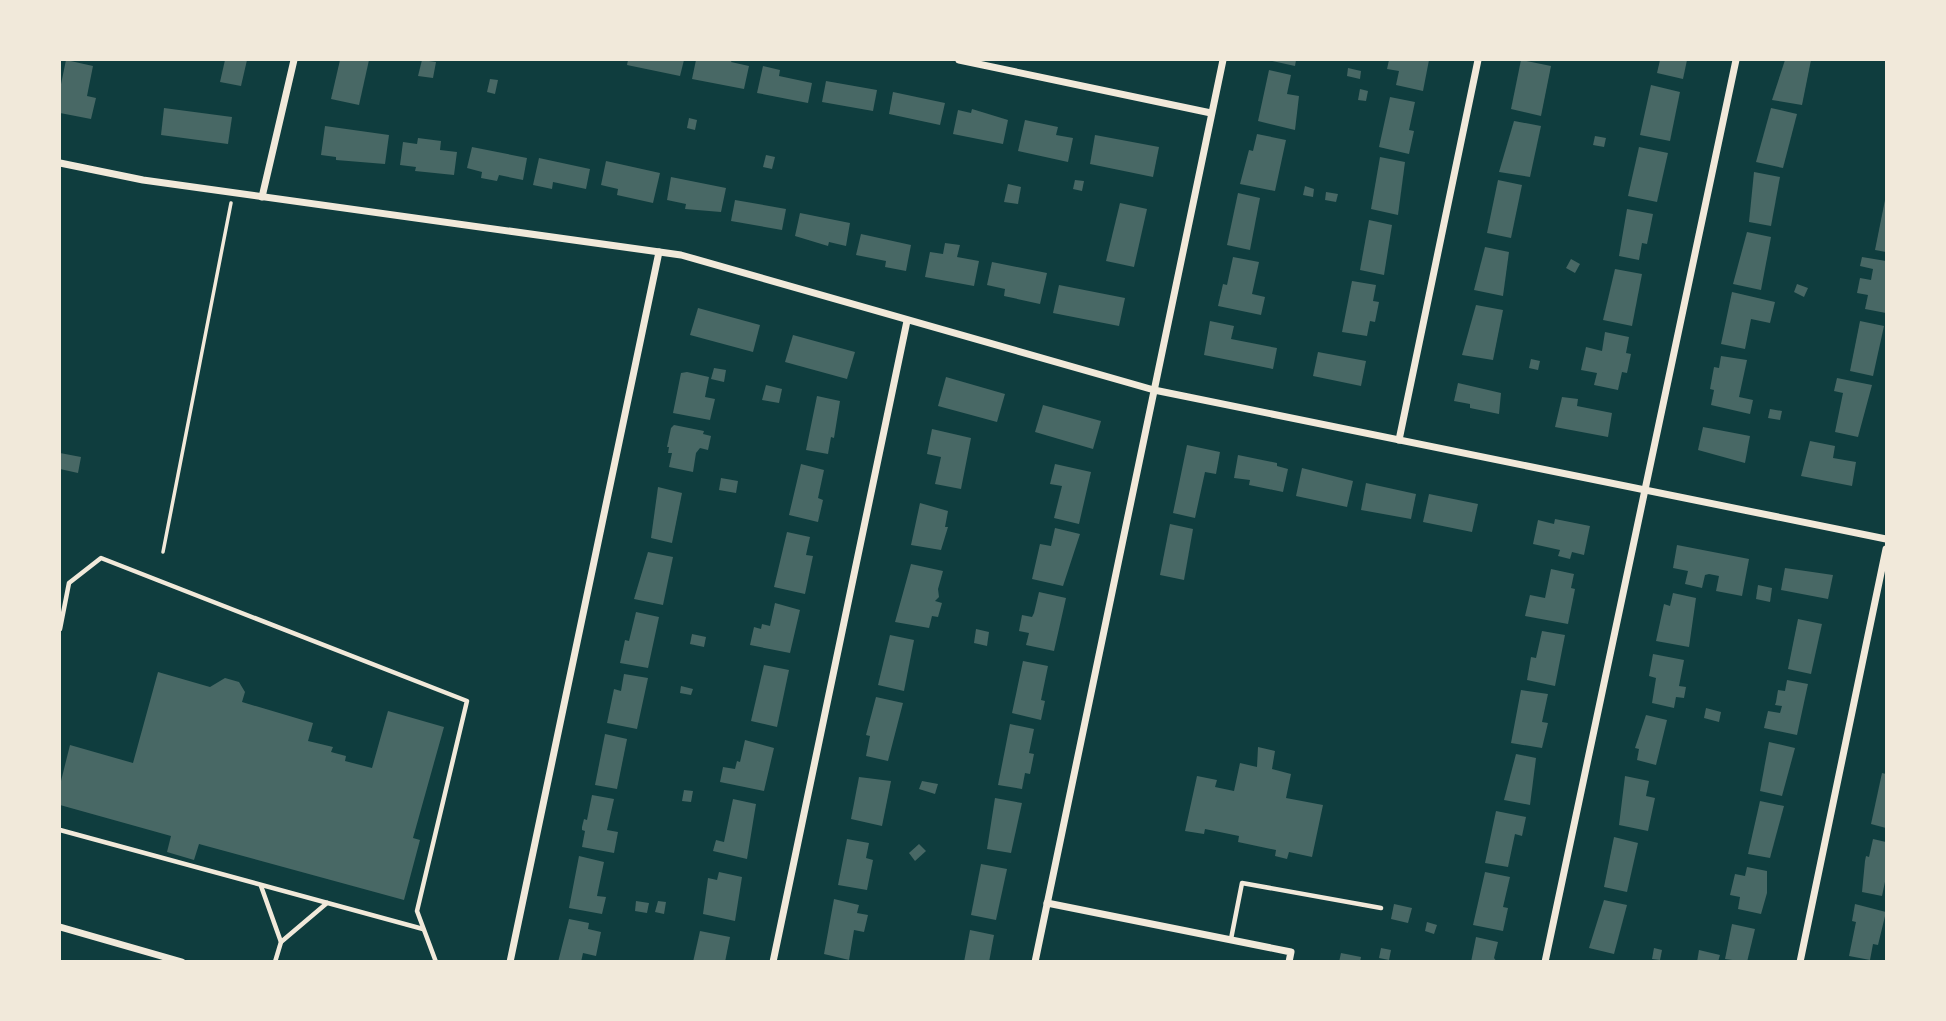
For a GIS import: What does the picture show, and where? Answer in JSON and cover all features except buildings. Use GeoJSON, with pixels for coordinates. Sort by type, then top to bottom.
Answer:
{"type":"FeatureCollection","features":[{"type":"Feature","properties":{"kind":"street"},"geometry":{"type":"LineString","coordinates":[[262,197],[294,60]]}},
{"type":"Feature","properties":{"kind":"street"},"geometry":{"type":"LineString","coordinates":[[959,60],[1211,113]]}},
{"type":"Feature","properties":{"kind":"street"},"geometry":{"type":"LineString","coordinates":[[1035,961],[1223,60]]}},
{"type":"Feature","properties":{"kind":"street"},"geometry":{"type":"LineString","coordinates":[[1399,440],[1478,60]]}},
{"type":"Feature","properties":{"kind":"street"},"geometry":{"type":"LineString","coordinates":[[1545,961],[1736,60]]}},
{"type":"Feature","properties":{"kind":"street"},"geometry":{"type":"LineString","coordinates":[[60,163],[143,180],[659,252],[752,274],[907,321],[1154,390],[1886,539]]}},
{"type":"Feature","properties":{"kind":"street"},"geometry":{"type":"LineString","coordinates":[[510,961],[659,252]]}},
{"type":"Feature","properties":{"kind":"street"},"geometry":{"type":"LineString","coordinates":[[773,961],[907,321]]}},
{"type":"Feature","properties":{"kind":"street"},"geometry":{"type":"LineString","coordinates":[[1800,961],[1886,549]]}},
{"type":"Feature","properties":{"kind":"street"},"geometry":{"type":"LineString","coordinates":[[1047,903],[1290,953],[1289,961]]}},
{"type":"Feature","properties":{"kind":"street"},"geometry":{"type":"LineString","coordinates":[[60,927],[182,961]]}},
{"type":"Feature","properties":{"kind":"lane"},"geometry":{"type":"LineString","coordinates":[[60,629],[69,583],[101,558],[467,701],[417,911],[436,961]]}},
{"type":"Feature","properties":{"kind":"lane"},"geometry":{"type":"LineString","coordinates":[[60,830],[425,929]]}},
{"type":"Feature","properties":{"kind":"lane"},"geometry":{"type":"LineString","coordinates":[[1230,940],[1242,883],[1381,908]]}},
{"type":"Feature","properties":{"kind":"lane"},"geometry":{"type":"LineString","coordinates":[[261,885],[281,942]]}},
{"type":"Feature","properties":{"kind":"lane"},"geometry":{"type":"LineString","coordinates":[[275,961],[281,942],[327,903]]}},
{"type":"Feature","properties":{"kind":"path"},"geometry":{"type":"LineString","coordinates":[[163,552],[233,193]]}}]}
